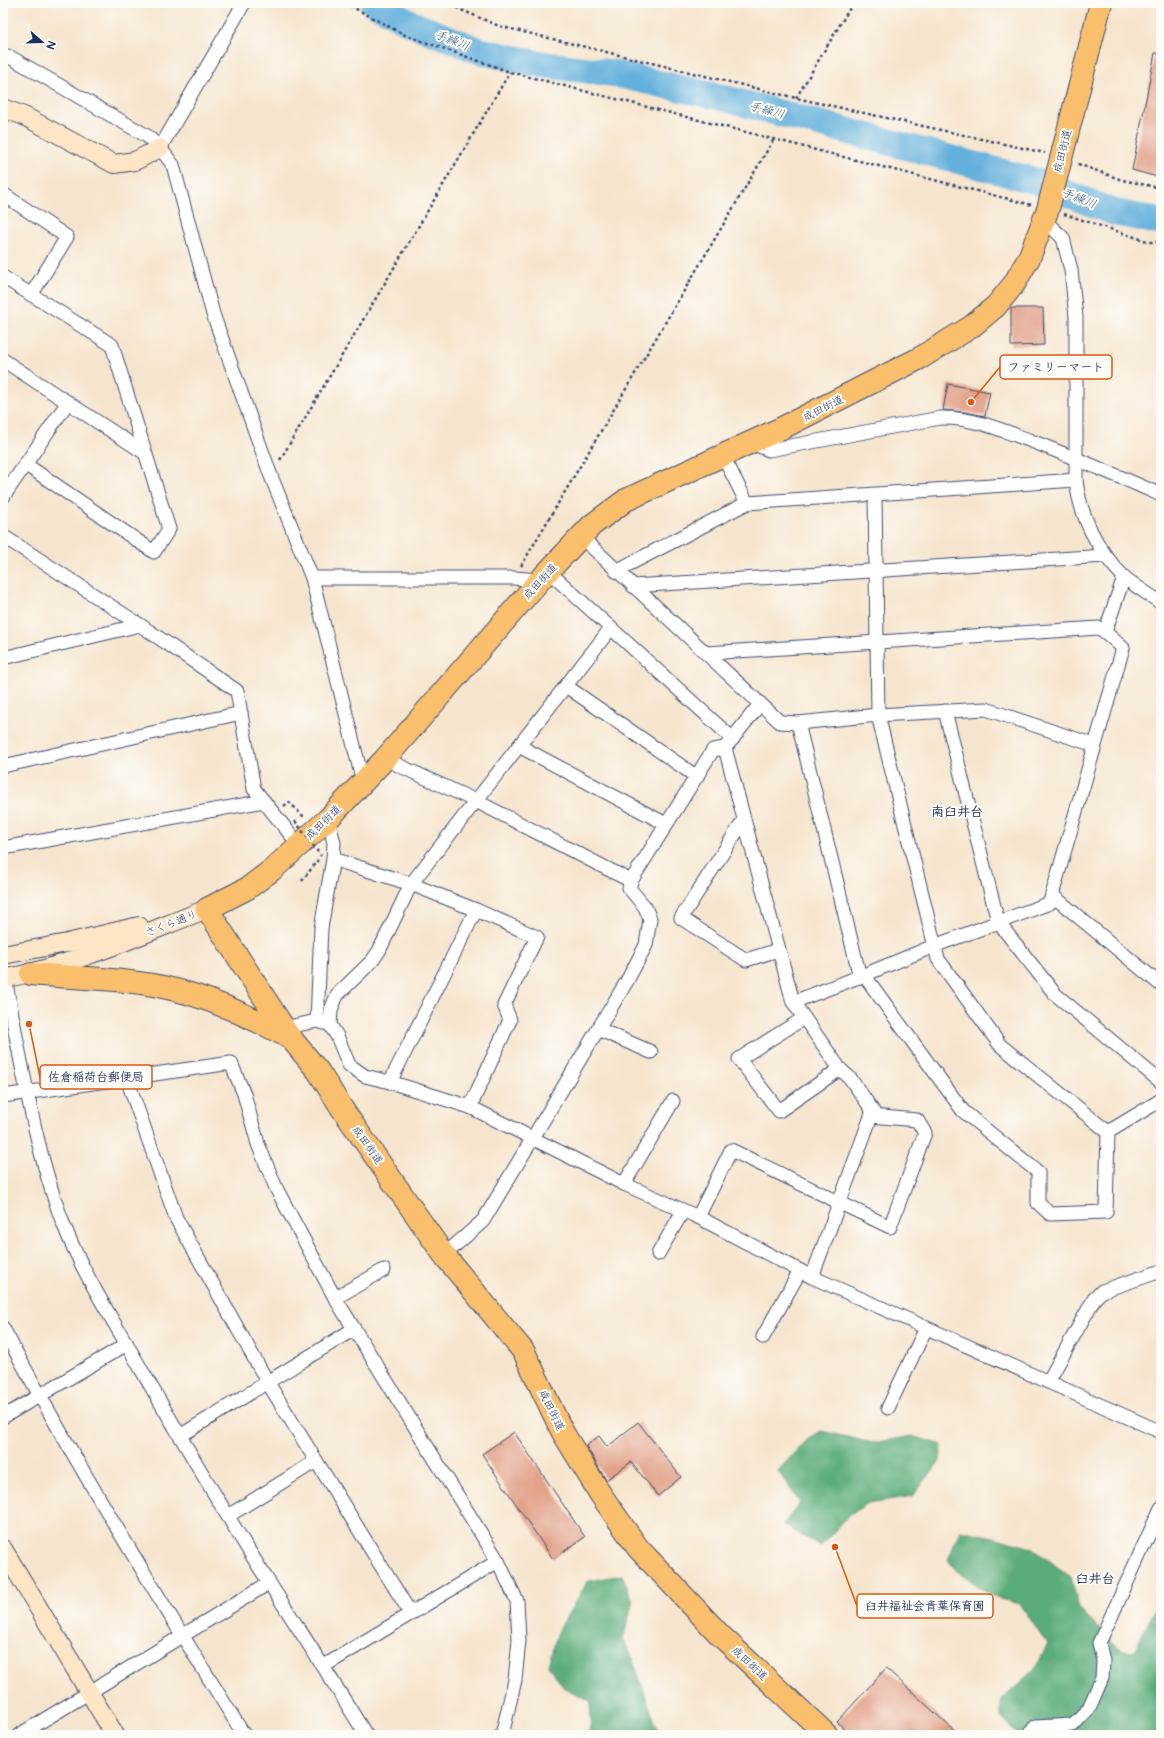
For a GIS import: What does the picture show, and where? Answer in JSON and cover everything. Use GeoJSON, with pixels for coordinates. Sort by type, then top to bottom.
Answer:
{"type":"FeatureCollection","features":[{"type":"Feature","properties":{"kind":"highway","name":"成田街道"},"geometry":{"type":"LineString","coordinates":[[828,1735],[720,1635],[638,1548],[601,1495],[562,1431],[524,1352],[444,1255],[345,1113],[318,1071],[286,1032],[208,909],[248,888],[272,870],[328,819],[385,758],[544,576],[592,525],[626,500],[751,443],[920,358],[970,326],[996,306],[1014,284],[1029,258],[1047,211],[1102,3]]}},
{"type":"Feature","properties":{"kind":"highway"},"geometry":{"type":"LineString","coordinates":[[30,974],[124,981],[164,987],[202,997],[286,1032]]}},
{"type":"Feature","properties":{"kind":"street"},"geometry":{"type":"LineString","coordinates":[[3,108],[24,116],[114,164],[135,162],[160,148],[244,3]]}},
{"type":"Feature","properties":{"kind":"street"},"geometry":{"type":"LineString","coordinates":[[3,56],[10,57],[147,136],[160,148],[173,165],[213,314],[271,476],[312,578],[363,782]]}},
{"type":"Feature","properties":{"kind":"street"},"geometry":{"type":"LineString","coordinates":[[3,194],[67,237],[31,295]]}},
{"type":"Feature","properties":{"kind":"street"},"geometry":{"type":"LineString","coordinates":[[1047,211],[1063,238],[1070,270],[1076,317],[1076,480],[1078,497],[1090,530],[1105,556],[1124,577],[1161,603]]}},
{"type":"Feature","properties":{"kind":"street"},"geometry":{"type":"LineString","coordinates":[[3,277],[112,346],[169,529],[154,552],[25,464]]}},
{"type":"Feature","properties":{"kind":"street"},"geometry":{"type":"LineString","coordinates":[[3,360],[146,453]]}},
{"type":"Feature","properties":{"kind":"street"},"geometry":{"type":"LineString","coordinates":[[3,497],[68,402]]}},
{"type":"Feature","properties":{"kind":"street"},"geometry":{"type":"LineString","coordinates":[[751,443],[769,450],[940,418],[952,418],[998,429],[1077,458],[1161,495]]}},
{"type":"Feature","properties":{"kind":"street"},"geometry":{"type":"LineString","coordinates":[[722,456],[746,503]]}},
{"type":"Feature","properties":{"kind":"street"},"geometry":{"type":"LineString","coordinates":[[616,571],[746,503],[1076,480]]}},
{"type":"Feature","properties":{"kind":"street"},"geometry":{"type":"LineString","coordinates":[[875,495],[878,715],[938,959],[1000,1045],[1108,1132]]}},
{"type":"Feature","properties":{"kind":"street"},"geometry":{"type":"LineString","coordinates":[[3,536],[140,625],[237,691],[254,789],[299,845]]}},
{"type":"Feature","properties":{"kind":"street"},"geometry":{"type":"LineString","coordinates":[[580,536],[780,722],[798,723],[878,715],[986,709],[1094,745]]}},
{"type":"Feature","properties":{"kind":"street"},"geometry":{"type":"LineString","coordinates":[[633,586],[1105,556]]}},
{"type":"Feature","properties":{"kind":"street"},"geometry":{"type":"LineString","coordinates":[[312,578],[514,578],[544,576],[611,628],[729,744],[744,820],[793,1002],[840,1069],[850,1078],[873,1110],[839,1202],[806,1274],[763,1337]]}},
{"type":"Feature","properties":{"kind":"street"},"geometry":{"type":"LineString","coordinates":[[1105,632],[1124,577]]}},
{"type":"Feature","properties":{"kind":"street"},"geometry":{"type":"LineString","coordinates":[[3,658],[140,625]]}},
{"type":"Feature","properties":{"kind":"street"},"geometry":{"type":"LineString","coordinates":[[611,628],[411,884],[379,951],[372,962],[337,995],[331,1010],[330,1025],[337,1036],[350,1065],[365,1076],[390,1082],[470,1107],[624,1184],[698,1217],[806,1274],[1161,1432]]}},
{"type":"Feature","properties":{"kind":"street"},"geometry":{"type":"LineString","coordinates":[[707,653],[1099,628],[1123,648],[1050,903],[934,946],[862,976],[793,1002]]}},
{"type":"Feature","properties":{"kind":"street"},"geometry":{"type":"LineString","coordinates":[[566,686],[696,777]]}},
{"type":"Feature","properties":{"kind":"street"},"geometry":{"type":"LineString","coordinates":[[444,1255],[483,1221],[532,1137],[627,981],[646,945],[650,919],[645,907],[629,888],[631,881],[713,750],[729,744],[760,704]]}},
{"type":"Feature","properties":{"kind":"street"},"geometry":{"type":"LineString","coordinates":[[945,711],[998,922],[1054,994],[1161,1082]]}},
{"type":"Feature","properties":{"kind":"street"},"geometry":{"type":"LineString","coordinates":[[3,766],[241,713]]}},
{"type":"Feature","properties":{"kind":"street"},"geometry":{"type":"LineString","coordinates":[[798,723],[862,976],[963,1111],[1038,1172],[1038,1203],[1050,1214],[1106,1212],[1108,1132]]}},
{"type":"Feature","properties":{"kind":"street"},"geometry":{"type":"LineString","coordinates":[[519,746],[666,824]]}},
{"type":"Feature","properties":{"kind":"street"},"geometry":{"type":"LineString","coordinates":[[385,758],[476,801],[631,881]]}},
{"type":"Feature","properties":{"kind":"street"},"geometry":{"type":"LineString","coordinates":[[3,848],[264,801]]}},
{"type":"Feature","properties":{"kind":"street"},"geometry":{"type":"LineString","coordinates":[[317,1021],[321,928],[327,858],[334,843],[328,819]]}},
{"type":"Feature","properties":{"kind":"street"},"geometry":{"type":"LineString","coordinates":[[744,820],[681,918],[746,960],[778,950]]}},
{"type":"Feature","properties":{"kind":"street"},"geometry":{"type":"LineString","coordinates":[[327,858],[411,884],[476,910],[537,938],[504,1005],[510,1020],[470,1107]]}},
{"type":"Feature","properties":{"kind":"street"},"geometry":{"type":"LineString","coordinates":[[1052,895],[1161,985]]}},
{"type":"Feature","properties":{"kind":"street","name":"さくら通り"},"geometry":{"type":"LineString","coordinates":[[3,955],[67,943],[208,909]]}},
{"type":"Feature","properties":{"kind":"street","name":"さくら通り"},"geometry":{"type":"LineString","coordinates":[[4,979],[30,974],[69,963],[208,909]]}},
{"type":"Feature","properties":{"kind":"street"},"geometry":{"type":"LineString","coordinates":[[390,1082],[476,910]]}},
{"type":"Feature","properties":{"kind":"street"},"geometry":{"type":"LineString","coordinates":[[4,979],[47,1176],[63,1223],[80,1262],[228,1516],[269,1583],[324,1666],[366,1735]]}},
{"type":"Feature","properties":{"kind":"street"},"geometry":{"type":"LineString","coordinates":[[804,1018],[739,1059],[780,1111],[840,1069]]}},
{"type":"Feature","properties":{"kind":"street"},"geometry":{"type":"LineString","coordinates":[[286,1032],[317,1021],[330,1025]]}},
{"type":"Feature","properties":{"kind":"street"},"geometry":{"type":"LineString","coordinates":[[598,1029],[651,1052]]}},
{"type":"Feature","properties":{"kind":"street"},"geometry":{"type":"LineString","coordinates":[[3,1096],[231,1063],[242,1087],[258,1144],[276,1188],[335,1298],[498,1561],[517,1602],[519,1640],[515,1680],[502,1735]]}},
{"type":"Feature","properties":{"kind":"street"},"geometry":{"type":"LineString","coordinates":[[127,1079],[176,1218],[268,1383],[411,1614]]}},
{"type":"Feature","properties":{"kind":"street"},"geometry":{"type":"LineString","coordinates":[[1108,1132],[1161,1100]]}},
{"type":"Feature","properties":{"kind":"street"},"geometry":{"type":"LineString","coordinates":[[624,1184],[673,1101]]}},
{"type":"Feature","properties":{"kind":"street"},"geometry":{"type":"LineString","coordinates":[[698,1217],[731,1150],[890,1227],[925,1133],[917,1120],[871,1116]]}},
{"type":"Feature","properties":{"kind":"street"},"geometry":{"type":"LineString","coordinates":[[658,1254],[683,1211]]}},
{"type":"Feature","properties":{"kind":"street"},"geometry":{"type":"LineString","coordinates":[[335,1298],[384,1270]]}},
{"type":"Feature","properties":{"kind":"street"},"geometry":{"type":"LineString","coordinates":[[1048,1382],[1094,1299],[1102,1291],[1161,1271]]}},
{"type":"Feature","properties":{"kind":"street"},"geometry":{"type":"LineString","coordinates":[[3,1328],[39,1396],[183,1637],[244,1735]]}},
{"type":"Feature","properties":{"kind":"street"},"geometry":{"type":"LineString","coordinates":[[888,1408],[926,1328]]}},
{"type":"Feature","properties":{"kind":"street"},"geometry":{"type":"LineString","coordinates":[[180,1436],[354,1329]]}},
{"type":"Feature","properties":{"kind":"street"},"geometry":{"type":"LineString","coordinates":[[3,1417],[127,1344]]}},
{"type":"Feature","properties":{"kind":"street"},"geometry":{"type":"LineString","coordinates":[[228,1516],[316,1461]]}},
{"type":"Feature","properties":{"kind":"street"},"geometry":{"type":"LineString","coordinates":[[1029,1735],[1035,1727],[1073,1725],[1088,1708],[1102,1678],[1103,1661],[1098,1643],[1161,1508]]}},
{"type":"Feature","properties":{"kind":"street"},"geometry":{"type":"LineString","coordinates":[[3,1550],[115,1735]]}},
{"type":"Feature","properties":{"kind":"street"},"geometry":{"type":"LineString","coordinates":[[324,1666],[498,1561]]}},
{"type":"Feature","properties":{"kind":"street"},"geometry":{"type":"LineString","coordinates":[[19,1735],[183,1637],[269,1583]]}},
{"type":"Feature","properties":{"kind":"path"},"geometry":{"type":"LineString","coordinates":[[345,3],[405,35],[510,72],[1047,211],[1150,242],[1161,242]]}},
{"type":"Feature","properties":{"kind":"path"},"geometry":{"type":"LineString","coordinates":[[445,3],[499,26],[1059,162],[1122,180],[1161,188]]}},
{"type":"Feature","properties":{"kind":"path"},"geometry":{"type":"LineString","coordinates":[[796,98],[853,3]]}},
{"type":"Feature","properties":{"kind":"path"},"geometry":{"type":"LineString","coordinates":[[271,476],[510,72]]}},
{"type":"Feature","properties":{"kind":"path"},"geometry":{"type":"LineString","coordinates":[[514,578],[774,140]]}},
{"type":"Feature","properties":{"kind":"path"},"geometry":{"type":"LineString","coordinates":[[286,812],[282,807],[290,802],[304,818]]}},
{"type":"Feature","properties":{"kind":"path"},"geometry":{"type":"LineString","coordinates":[[291,816],[327,858],[302,881]]}},
{"type":"Feature","properties":{"kind":"green space"},"geometry":{"type":"Polygon","coordinates":[[[821,1431],[873,1443],[912,1436],[942,1445],[940,1461],[913,1496],[868,1503],[850,1514],[821,1546],[783,1525],[800,1503],[778,1471],[804,1442],[821,1431]]]}},
{"type":"Feature","properties":{"kind":"green space"},"geometry":{"type":"Polygon","coordinates":[[[960,1530],[993,1537],[1032,1548],[1071,1577],[1079,1608],[1122,1651],[1134,1652],[1161,1597],[1161,1735],[1018,1735],[1001,1717],[1001,1699],[1035,1669],[1048,1644],[1019,1604],[996,1598],[957,1571],[948,1560],[960,1530]]]}},
{"type":"Feature","properties":{"kind":"green space"},"geometry":{"type":"Polygon","coordinates":[[[622,1575],[633,1601],[623,1639],[632,1657],[658,1731],[661,1735],[588,1735],[591,1722],[590,1701],[563,1687],[548,1665],[558,1631],[588,1581],[622,1575]]]}},
{"type":"Feature","properties":{"kind":"building"},"geometry":{"type":"Polygon","coordinates":[[[1155,53],[1161,54],[1161,178],[1132,170],[1155,53]]]}},
{"type":"Feature","properties":{"kind":"building"},"geometry":{"type":"Polygon","coordinates":[[[1011,308],[1043,308],[1044,345],[1011,346],[1011,308]]]}},
{"type":"Feature","properties":{"kind":"building"},"geometry":{"type":"Polygon","coordinates":[[[948,384],[990,392],[985,416],[943,410],[948,384]]]}},
{"type":"Feature","properties":{"kind":"building"},"geometry":{"type":"Polygon","coordinates":[[[638,1422],[681,1477],[658,1496],[631,1462],[606,1480],[586,1446],[599,1436],[607,1447],[638,1422]]]}},
{"type":"Feature","properties":{"kind":"building"},"geometry":{"type":"Polygon","coordinates":[[[514,1432],[585,1537],[553,1559],[482,1454],[514,1432]]]}},
{"type":"Feature","properties":{"kind":"building"},"geometry":{"type":"Polygon","coordinates":[[[886,1668],[959,1735],[851,1735],[837,1722],[886,1668]]]}},
{"type":"Feature","properties":{"kind":"waterway","name":"手繰川"},"geometry":{"type":"LineString","coordinates":[[374,3],[412,24],[480,51],[539,64],[611,73],[719,97],[1036,181],[1113,212],[1161,222]]}},
{"type":"Feature","properties":{"kind":"place","name":"ファミリーマート"},"geometry":{"type":"Point","coordinates":[971,402]}},
{"type":"Feature","properties":{"kind":"place","name":"佐倉稲荷台郵便局"},"geometry":{"type":"Point","coordinates":[29,1024]}},
{"type":"Feature","properties":{"kind":"place","name":"臼井福祉会青葉保育園"},"geometry":{"type":"Point","coordinates":[835,1547]}},
{"type":"Feature","properties":{"kind":"district","name":"南臼井台"},"geometry":{"type":"Point","coordinates":[957,811]}},
{"type":"Feature","properties":{"kind":"district","name":"臼井台"},"geometry":{"type":"Point","coordinates":[1095,1578]}}]}
